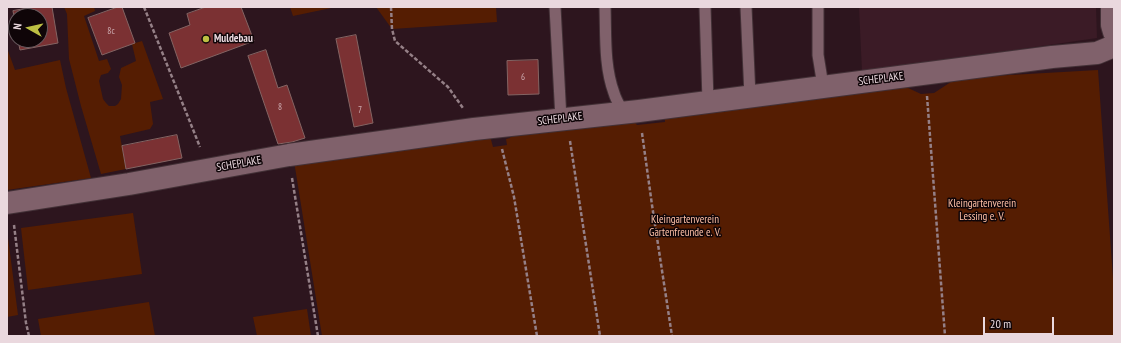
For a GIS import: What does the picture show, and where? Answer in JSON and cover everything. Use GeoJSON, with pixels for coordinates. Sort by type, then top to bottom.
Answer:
{"type":"FeatureCollection","features":[{"type":"Feature","properties":{"kind":"street"},"geometry":{"type":"LineString","coordinates":[[1112,7],[1112,25],[1114,32]]}},
{"type":"Feature","properties":{"kind":"street","name":"SCHEPLAKE"},"geometry":{"type":"LineString","coordinates":[[9,203],[210,170],[289,155],[474,129],[631,112],[1052,57],[1097,53],[1114,46]]}},
{"type":"Feature","properties":{"kind":"lane"},"geometry":{"type":"LineString","coordinates":[[555,7],[564,119]]}},
{"type":"Feature","properties":{"kind":"lane"},"geometry":{"type":"LineString","coordinates":[[605,7],[609,76],[614,94],[631,112]]}},
{"type":"Feature","properties":{"kind":"lane"},"geometry":{"type":"LineString","coordinates":[[705,7],[708,101]]}},
{"type":"Feature","properties":{"kind":"lane"},"geometry":{"type":"LineString","coordinates":[[746,7],[750,96]]}},
{"type":"Feature","properties":{"kind":"lane"},"geometry":{"type":"LineString","coordinates":[[818,7],[818,55],[823,86]]}},
{"type":"Feature","properties":{"kind":"path"},"geometry":{"type":"LineString","coordinates":[[144,7],[191,128],[210,170]]}},
{"type":"Feature","properties":{"kind":"path"},"geometry":{"type":"LineString","coordinates":[[392,7],[392,29],[395,41],[448,87],[465,111],[474,129]]}},
{"type":"Feature","properties":{"kind":"path"},"geometry":{"type":"LineString","coordinates":[[925,74],[945,336]]}},
{"type":"Feature","properties":{"kind":"path"},"geometry":{"type":"LineString","coordinates":[[631,112],[652,205],[672,336]]}},
{"type":"Feature","properties":{"kind":"path"},"geometry":{"type":"LineString","coordinates":[[564,119],[600,336]]}},
{"type":"Feature","properties":{"kind":"path"},"geometry":{"type":"LineString","coordinates":[[496,127],[514,197],[537,336]]}},
{"type":"Feature","properties":{"kind":"path"},"geometry":{"type":"LineString","coordinates":[[289,155],[318,336]]}},
{"type":"Feature","properties":{"kind":"path"},"geometry":{"type":"LineString","coordinates":[[9,203],[28,336]]}},
{"type":"Feature","properties":{"kind":"shaded area"},"geometry":{"type":"Polygon","coordinates":[[[859,7],[1096,7],[1097,38],[862,72],[859,7]]]}},
{"type":"Feature","properties":{"kind":"green space"},"geometry":{"type":"Polygon","coordinates":[[[64,7],[94,7],[95,11],[84,16],[99,61],[107,59],[111,69],[108,73],[101,75],[99,81],[103,99],[109,106],[115,106],[121,99],[122,85],[119,77],[121,68],[136,61],[132,44],[142,41],[163,99],[150,102],[153,124],[150,129],[120,136],[126,169],[101,174],[69,59],[67,14],[64,7]]]}},
{"type":"Feature","properties":{"kind":"green space"},"geometry":{"type":"Polygon","coordinates":[[[290,7],[336,7],[293,16],[290,7]]]}},
{"type":"Feature","properties":{"kind":"green space"},"geometry":{"type":"Polygon","coordinates":[[[376,7],[496,7],[497,22],[392,29],[376,7]]]}},
{"type":"Feature","properties":{"kind":"green space"},"geometry":{"type":"Polygon","coordinates":[[[7,48],[15,70],[60,60],[66,88],[91,178],[7,190],[7,48]]]}},
{"type":"Feature","properties":{"kind":"green space"},"geometry":{"type":"Polygon","coordinates":[[[1098,70],[1114,292],[1114,336],[322,336],[294,161],[490,136],[493,147],[507,145],[506,139],[510,138],[512,134],[632,119],[637,125],[665,122],[665,115],[906,87],[921,94],[934,93],[957,78],[1098,70]]]}},
{"type":"Feature","properties":{"kind":"green space"},"geometry":{"type":"Polygon","coordinates":[[[133,213],[142,274],[28,290],[21,228],[133,213]]]}},
{"type":"Feature","properties":{"kind":"green space"},"geometry":{"type":"Polygon","coordinates":[[[7,230],[18,315],[7,317],[7,230]]]}},
{"type":"Feature","properties":{"kind":"green space"},"geometry":{"type":"Polygon","coordinates":[[[149,302],[155,336],[41,336],[38,319],[149,302]]]}},
{"type":"Feature","properties":{"kind":"green space"},"geometry":{"type":"Polygon","coordinates":[[[307,309],[311,336],[257,336],[253,317],[307,309]]]}},
{"type":"Feature","properties":{"kind":"building"},"geometry":{"type":"Polygon","coordinates":[[[52,7],[58,43],[48,45],[48,8],[29,8],[52,7]]]}},
{"type":"Feature","properties":{"kind":"building"},"geometry":{"type":"Polygon","coordinates":[[[118,7],[122,7],[135,43],[102,55],[88,18],[118,7]]]}},
{"type":"Feature","properties":{"kind":"building","name":"Muldebau"},"geometry":{"type":"Polygon","coordinates":[[[206,7],[241,7],[254,41],[181,68],[169,33],[190,25],[187,14],[206,7]]]}},
{"type":"Feature","properties":{"kind":"building"},"geometry":{"type":"Polygon","coordinates":[[[356,35],[373,123],[354,127],[336,39],[356,35]]]}},
{"type":"Feature","properties":{"kind":"building"},"geometry":{"type":"Polygon","coordinates":[[[20,48],[31,48],[20,50],[20,48]]]}},
{"type":"Feature","properties":{"kind":"building"},"geometry":{"type":"Polygon","coordinates":[[[266,50],[278,88],[287,85],[305,138],[278,144],[248,56],[266,50]]]}},
{"type":"Feature","properties":{"kind":"building"},"geometry":{"type":"Polygon","coordinates":[[[538,60],[539,94],[508,95],[507,61],[538,60]]]}},
{"type":"Feature","properties":{"kind":"building"},"geometry":{"type":"Polygon","coordinates":[[[177,135],[182,158],[126,169],[122,146],[177,135]]]}},
{"type":"Feature","properties":{"kind":"place","name":"Muldebau"},"geometry":{"type":"Point","coordinates":[206,39]}},
{"type":"Feature","properties":{"kind":"park label","name":"Kleingartenverein Lessing e. V."},"geometry":{"type":"Point","coordinates":[982,210]}},
{"type":"Feature","properties":{"kind":"park label","name":"Kleingartenverein Gartenfreunde e. V."},"geometry":{"type":"Point","coordinates":[685,226]}}]}
